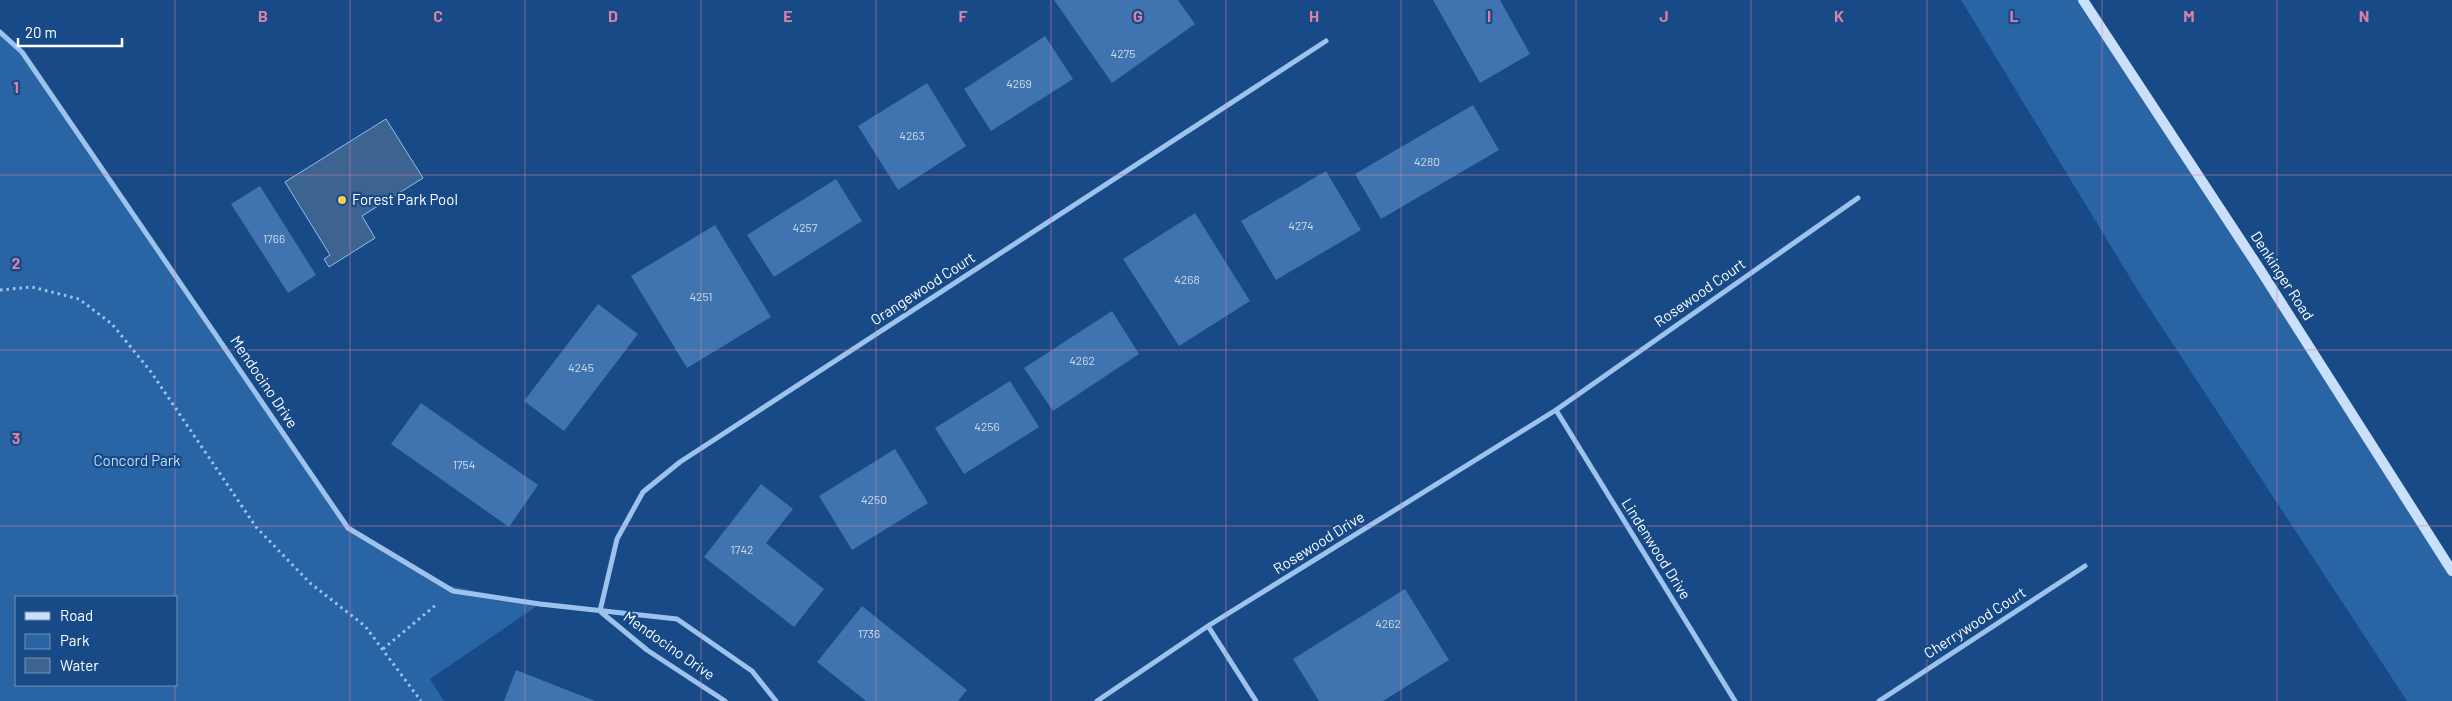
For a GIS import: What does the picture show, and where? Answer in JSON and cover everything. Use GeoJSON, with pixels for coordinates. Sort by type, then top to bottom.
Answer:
{"type":"FeatureCollection","features":[{"type":"Feature","properties":{"kind":"street","name":"Denkinger Road"},"geometry":{"type":"LineString","coordinates":[[2083,0],[2260,271],[2452,571]]}},
{"type":"Feature","properties":{"kind":"street","name":"Mendocino Drive"},"geometry":{"type":"LineString","coordinates":[[0,32],[22,52],[348,528],[453,591],[600,611],[677,619],[752,671],[776,701]]}},
{"type":"Feature","properties":{"kind":"street","name":"Orangewood Court"},"geometry":{"type":"LineString","coordinates":[[600,611],[617,540],[643,492],[673,468],[1326,41]]}},
{"type":"Feature","properties":{"kind":"street","name":"Rosewood Court"},"geometry":{"type":"LineString","coordinates":[[1556,410],[1858,198]]}},
{"type":"Feature","properties":{"kind":"street","name":"Rosewood Drive"},"geometry":{"type":"LineString","coordinates":[[1097,701],[1208,626],[1556,410]]}},
{"type":"Feature","properties":{"kind":"street","name":"Lindenwood Drive"},"geometry":{"type":"LineString","coordinates":[[1556,410],[1735,701]]}},
{"type":"Feature","properties":{"kind":"street","name":"Cherrywood Court"},"geometry":{"type":"LineString","coordinates":[[1879,701],[2085,566]]}},
{"type":"Feature","properties":{"kind":"street","name":"Mendocino Drive"},"geometry":{"type":"LineString","coordinates":[[600,611],[647,650],[725,701]]}},
{"type":"Feature","properties":{"kind":"street"},"geometry":{"type":"LineString","coordinates":[[1208,626],[1256,701]]}},
{"type":"Feature","properties":{"kind":"path"},"geometry":{"type":"LineString","coordinates":[[0,290],[32,287],[79,299],[112,324],[151,372],[256,527],[310,583],[365,626],[421,701]]}},
{"type":"Feature","properties":{"kind":"path"},"geometry":{"type":"LineString","coordinates":[[383,649],[453,591]]}},
{"type":"Feature","properties":{"kind":"green space"},"geometry":{"type":"Polygon","coordinates":[[[1961,0],[2083,0],[2452,571],[2452,701],[2407,701],[2140,294],[1961,0]]]}},
{"type":"Feature","properties":{"kind":"green space","name":"Concord Park"},"geometry":{"type":"Polygon","coordinates":[[[0,32],[22,52],[348,528],[441,584],[540,604],[430,679],[444,701],[0,701],[0,32]]]}},
{"type":"Feature","properties":{"kind":"water","name":"Forest Park Pool"},"geometry":{"type":"Polygon","coordinates":[[[386,119],[423,178],[362,216],[375,238],[329,267],[324,259],[330,255],[285,182],[386,119]]]}},
{"type":"Feature","properties":{"kind":"building"},"geometry":{"type":"Polygon","coordinates":[[[1054,0],[1178,0],[1195,24],[1112,83],[1054,0]]]}},
{"type":"Feature","properties":{"kind":"building"},"geometry":{"type":"Polygon","coordinates":[[[1433,0],[1500,0],[1530,54],[1480,83],[1433,0]]]}},
{"type":"Feature","properties":{"kind":"building"},"geometry":{"type":"Polygon","coordinates":[[[1045,36],[1073,79],[991,131],[964,89],[1045,36]]]}},
{"type":"Feature","properties":{"kind":"building"},"geometry":{"type":"Polygon","coordinates":[[[927,83],[966,146],[898,190],[858,126],[927,83]]]}},
{"type":"Feature","properties":{"kind":"building"},"geometry":{"type":"Polygon","coordinates":[[[1473,105],[1499,150],[1381,219],[1355,174],[1473,105]]]}},
{"type":"Feature","properties":{"kind":"building"},"geometry":{"type":"Polygon","coordinates":[[[1326,171],[1361,230],[1276,280],[1241,221],[1326,171]]]}},
{"type":"Feature","properties":{"kind":"building"},"geometry":{"type":"Polygon","coordinates":[[[836,179],[862,221],[774,277],[747,235],[836,179]]]}},
{"type":"Feature","properties":{"kind":"building"},"geometry":{"type":"Polygon","coordinates":[[[260,186],[316,275],[288,293],[231,204],[260,186]]]}},
{"type":"Feature","properties":{"kind":"building"},"geometry":{"type":"Polygon","coordinates":[[[1195,213],[1250,301],[1179,346],[1123,259],[1195,213]]]}},
{"type":"Feature","properties":{"kind":"building"},"geometry":{"type":"Polygon","coordinates":[[[715,225],[771,317],[687,368],[631,276],[715,225]]]}},
{"type":"Feature","properties":{"kind":"building"},"geometry":{"type":"Polygon","coordinates":[[[598,304],[638,334],[564,431],[524,401],[598,304]]]}},
{"type":"Feature","properties":{"kind":"building"},"geometry":{"type":"Polygon","coordinates":[[[1112,311],[1139,354],[1053,411],[1024,368],[1112,311]]]}},
{"type":"Feature","properties":{"kind":"building"},"geometry":{"type":"Polygon","coordinates":[[[1010,381],[1039,427],[964,474],[935,428],[1010,381]]]}},
{"type":"Feature","properties":{"kind":"building"},"geometry":{"type":"Polygon","coordinates":[[[421,403],[538,485],[509,527],[391,444],[421,403]]]}},
{"type":"Feature","properties":{"kind":"building"},"geometry":{"type":"Polygon","coordinates":[[[895,449],[928,503],[852,550],[819,496],[895,449]]]}},
{"type":"Feature","properties":{"kind":"building"},"geometry":{"type":"Polygon","coordinates":[[[761,484],[793,509],[766,543],[824,589],[794,627],[704,557],[761,484]]]}},
{"type":"Feature","properties":{"kind":"building"},"geometry":{"type":"Polygon","coordinates":[[[1405,589],[1449,660],[1383,701],[1319,701],[1293,659],[1405,589]]]}},
{"type":"Feature","properties":{"kind":"building"},"geometry":{"type":"Polygon","coordinates":[[[862,606],[967,690],[958,701],[866,701],[817,662],[862,606]]]}},
{"type":"Feature","properties":{"kind":"building"},"geometry":{"type":"Polygon","coordinates":[[[516,670],[595,701],[504,701],[516,670]]]}},
{"type":"Feature","properties":{"kind":"place","name":"Forest Park Pool"},"geometry":{"type":"Point","coordinates":[342,200]}}]}
